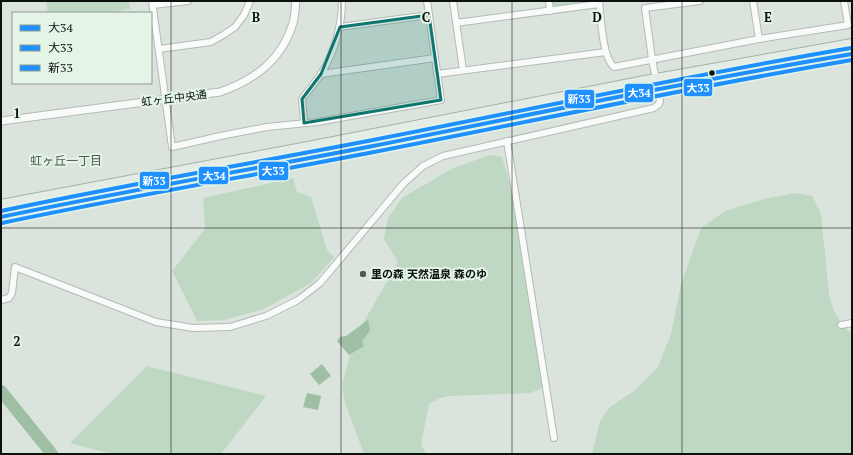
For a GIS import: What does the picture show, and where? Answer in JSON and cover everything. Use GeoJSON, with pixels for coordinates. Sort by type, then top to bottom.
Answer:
{"type":"FeatureCollection","features":[{"type":"Feature","properties":{"kind":"highway"},"geometry":{"type":"LineString","coordinates":[[1,205],[656,79],[852,44]]}},
{"type":"Feature","properties":{"kind":"highway"},"geometry":{"type":"LineString","coordinates":[[1,217],[78,201],[315,157],[734,74],[852,54]]}},
{"type":"Feature","properties":{"kind":"street"},"geometry":{"type":"LineString","coordinates":[[188,1],[152,3],[172,147],[267,127],[317,122],[441,100],[427,1]]}},
{"type":"Feature","properties":{"kind":"street"},"geometry":{"type":"LineString","coordinates":[[159,49],[211,42],[235,27],[244,15],[250,1]]}},
{"type":"Feature","properties":{"kind":"street","name":"虹ヶ丘中央通"},"geometry":{"type":"LineString","coordinates":[[1,121],[220,92],[238,86],[268,66],[278,54],[288,37],[294,21],[296,1]]}},
{"type":"Feature","properties":{"kind":"street"},"geometry":{"type":"LineString","coordinates":[[304,123],[302,99],[321,74],[336,40],[340,27],[342,1]]}},
{"type":"Feature","properties":{"kind":"street"},"geometry":{"type":"LineString","coordinates":[[453,1],[463,70]]}},
{"type":"Feature","properties":{"kind":"street"},"geometry":{"type":"LineString","coordinates":[[548,1],[550,11]]}},
{"type":"Feature","properties":{"kind":"street"},"geometry":{"type":"LineString","coordinates":[[1,300],[9,298],[12,293],[15,267],[156,322],[192,328],[230,327],[266,316],[298,300],[320,283],[403,184],[424,166],[443,156],[654,108],[659,104],[660,100],[652,59],[645,8],[700,1]]}},
{"type":"Feature","properties":{"kind":"street"},"geometry":{"type":"LineString","coordinates":[[753,1],[759,40]]}},
{"type":"Feature","properties":{"kind":"street"},"geometry":{"type":"LineString","coordinates":[[456,23],[599,3],[606,52],[610,64],[614,67],[848,25],[844,1]]}},
{"type":"Feature","properties":{"kind":"street"},"geometry":{"type":"LineString","coordinates":[[340,27],[429,15]]}},
{"type":"Feature","properties":{"kind":"street"},"geometry":{"type":"LineString","coordinates":[[437,74],[606,52]]}},
{"type":"Feature","properties":{"kind":"street"},"geometry":{"type":"LineString","coordinates":[[321,74],[435,58]]}},
{"type":"Feature","properties":{"kind":"street"},"geometry":{"type":"LineString","coordinates":[[507,141],[554,438]]}},
{"type":"Feature","properties":{"kind":"street"},"geometry":{"type":"LineString","coordinates":[[841,325],[852,323]]}},
{"type":"Feature","properties":{"kind":"highlighted area"},"geometry":{"type":"Polygon","coordinates":[[[429,15],[441,100],[304,123],[302,99],[321,74],[340,27],[429,15]]]}},
{"type":"Feature","properties":{"kind":"shaded area"},"geometry":{"type":"Polygon","coordinates":[[[46,1],[129,1],[130,9],[111,12],[48,12],[46,1]]]}},
{"type":"Feature","properties":{"kind":"shaded area"},"geometry":{"type":"Polygon","coordinates":[[[549,1],[599,1],[550,11],[549,1]]]}},
{"type":"Feature","properties":{"kind":"shaded area"},"geometry":{"type":"Polygon","coordinates":[[[490,155],[502,157],[510,185],[531,315],[543,372],[542,388],[530,393],[449,396],[440,398],[429,404],[421,444],[426,454],[364,454],[344,400],[342,385],[355,337],[398,262],[384,239],[388,218],[402,198],[453,168],[490,155]]]}},
{"type":"Feature","properties":{"kind":"shaded area"},"geometry":{"type":"Polygon","coordinates":[[[293,178],[297,192],[311,197],[327,250],[334,257],[311,283],[264,309],[224,320],[197,321],[172,271],[205,229],[203,198],[293,178]]]}},
{"type":"Feature","properties":{"kind":"shaded area"},"geometry":{"type":"Polygon","coordinates":[[[795,193],[812,196],[821,214],[830,299],[840,321],[852,333],[852,454],[592,454],[600,421],[610,407],[635,390],[658,367],[671,334],[681,284],[701,228],[725,211],[764,199],[795,193]]]}},
{"type":"Feature","properties":{"kind":"shaded area"},"geometry":{"type":"Polygon","coordinates":[[[368,320],[370,330],[362,342],[364,346],[349,355],[337,341],[340,337],[346,336],[368,320]]]}},
{"type":"Feature","properties":{"kind":"shaded area"},"geometry":{"type":"Polygon","coordinates":[[[322,364],[331,376],[319,385],[310,374],[322,364]]]}},
{"type":"Feature","properties":{"kind":"shaded area"},"geometry":{"type":"Polygon","coordinates":[[[147,366],[266,396],[221,454],[112,454],[70,443],[147,366]]]}},
{"type":"Feature","properties":{"kind":"shaded area"},"geometry":{"type":"Polygon","coordinates":[[[307,393],[321,396],[318,410],[303,407],[307,393]]]}},
{"type":"Feature","properties":{"kind":"waterway"},"geometry":{"type":"LineString","coordinates":[[1,391],[52,454]]}},
{"type":"Feature","properties":{"kind":"transit line","name":"新33"},"geometry":{"type":"LineString","coordinates":[[1,211],[671,81],[851,48]]}},
{"type":"Feature","properties":{"kind":"transit line","name":"大34"},"geometry":{"type":"LineString","coordinates":[[1,217],[792,64],[852,54]]}},
{"type":"Feature","properties":{"kind":"transit line","name":"大33"},"geometry":{"type":"LineString","coordinates":[[2,223],[672,93],[852,60]]}},
{"type":"Feature","properties":{"kind":"place","name":"里の森 天然温泉 森のゆ"},"geometry":{"type":"Point","coordinates":[363,274]}},
{"type":"Feature","properties":{"kind":"district","name":"虹ヶ丘一丁目"},"geometry":{"type":"Point","coordinates":[66,160]}}]}
